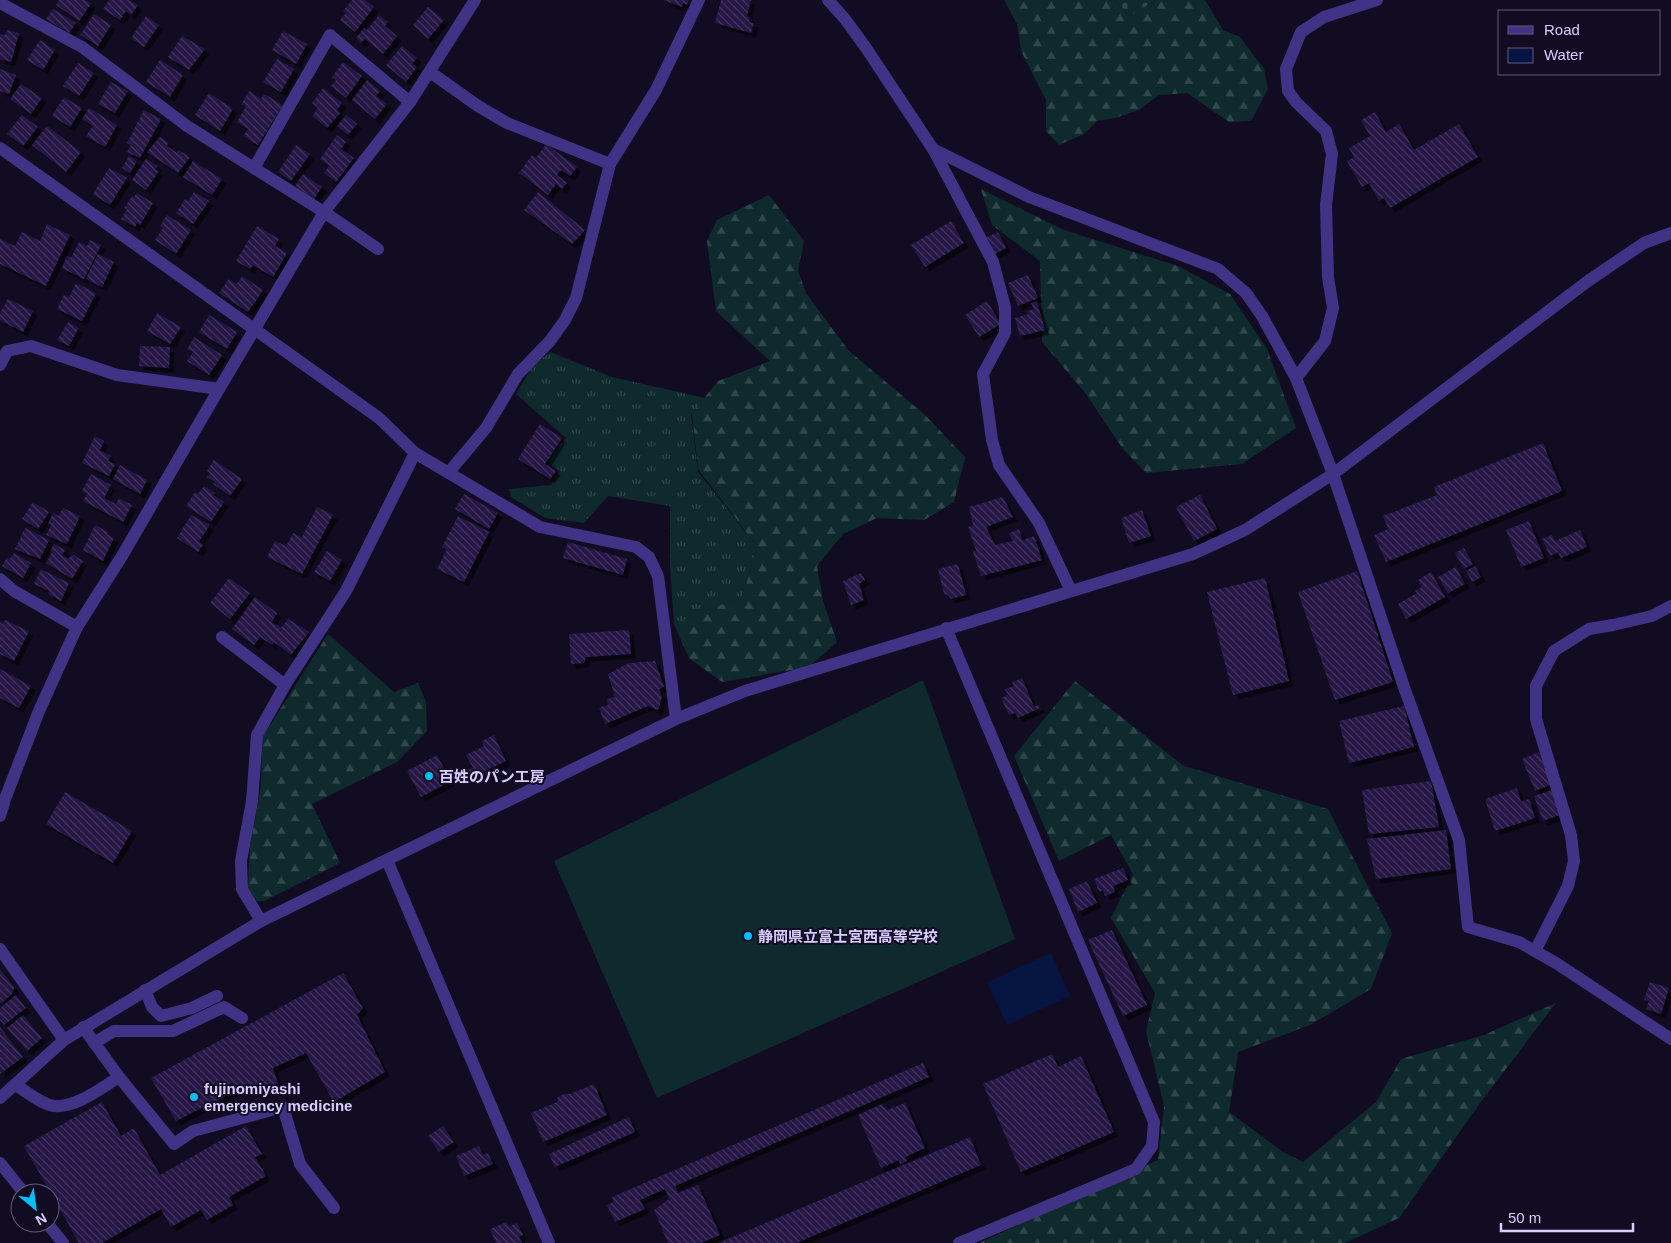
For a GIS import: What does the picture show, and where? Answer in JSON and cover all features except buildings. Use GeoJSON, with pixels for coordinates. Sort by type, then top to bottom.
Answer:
{"type":"FeatureCollection","features":[{"type":"Feature","properties":{"kind":"street"},"geometry":{"type":"LineString","coordinates":[[449,472],[486,428],[518,374],[550,342],[565,320],[576,298],[610,164],[656,90],[699,0]]}},
{"type":"Feature","properties":{"kind":"street"},"geometry":{"type":"LineString","coordinates":[[828,0],[845,19],[866,48],[932,148],[993,262],[1005,307],[1006,333],[984,374],[992,440],[999,465],[1039,523],[1071,591]]}},
{"type":"Feature","properties":{"kind":"street"},"geometry":{"type":"LineString","coordinates":[[1296,378],[1325,341],[1333,308],[1328,278],[1326,205],[1332,154],[1326,131],[1296,102],[1288,91],[1286,69],[1301,32],[1324,17],[1378,0]]}},
{"type":"Feature","properties":{"kind":"street"},"geometry":{"type":"LineString","coordinates":[[0,816],[39,711],[77,627],[122,556],[324,212],[410,102],[430,72],[470,2]]}},
{"type":"Feature","properties":{"kind":"street"},"geometry":{"type":"LineString","coordinates":[[0,3],[82,47],[186,126],[324,212],[378,249]]}},
{"type":"Feature","properties":{"kind":"street"},"geometry":{"type":"LineString","coordinates":[[254,168],[330,35],[410,102]]}},
{"type":"Feature","properties":{"kind":"street"},"geometry":{"type":"LineString","coordinates":[[430,72],[478,106],[507,123],[610,164]]}},
{"type":"Feature","properties":{"kind":"street"},"geometry":{"type":"LineString","coordinates":[[0,148],[379,418],[414,453],[540,527],[636,547],[649,557],[658,576],[676,719]]}},
{"type":"Feature","properties":{"kind":"street"},"geometry":{"type":"LineString","coordinates":[[932,148],[1029,197],[1218,269],[1246,293],[1262,316],[1296,378],[1333,474],[1405,690],[1459,840],[1468,926],[1520,942],[1556,963],[1671,1040]]}},
{"type":"Feature","properties":{"kind":"street"},"geometry":{"type":"LineString","coordinates":[[0,1098],[64,1040],[83,1027],[261,921],[676,719],[745,691],[1193,554],[1245,530],[1333,474],[1588,281],[1644,243],[1671,233]]}},
{"type":"Feature","properties":{"kind":"street"},"geometry":{"type":"LineString","coordinates":[[0,365],[7,352],[31,346],[117,375],[219,388]]}},
{"type":"Feature","properties":{"kind":"street"},"geometry":{"type":"LineString","coordinates":[[261,921],[242,889],[241,861],[252,801],[256,735],[346,591],[414,453]]}},
{"type":"Feature","properties":{"kind":"street"},"geometry":{"type":"LineString","coordinates":[[0,579],[14,591],[77,627]]}},
{"type":"Feature","properties":{"kind":"street"},"geometry":{"type":"LineString","coordinates":[[1535,951],[1568,886],[1574,861],[1571,835],[1536,718],[1536,686],[1554,651],[1589,629],[1613,626],[1652,616],[1671,606]]}},
{"type":"Feature","properties":{"kind":"street"},"geometry":{"type":"LineString","coordinates":[[946,628],[1154,1122],[1152,1146],[1136,1169],[959,1243]]}},
{"type":"Feature","properties":{"kind":"street"},"geometry":{"type":"LineString","coordinates":[[222,637],[286,685]]}},
{"type":"Feature","properties":{"kind":"street"},"geometry":{"type":"LineString","coordinates":[[386,860],[549,1243]]}},
{"type":"Feature","properties":{"kind":"street"},"geometry":{"type":"LineString","coordinates":[[0,949],[64,1040]]}},
{"type":"Feature","properties":{"kind":"street"},"geometry":{"type":"LineString","coordinates":[[145,990],[152,1007],[161,1016],[192,1008],[217,996]]}},
{"type":"Feature","properties":{"kind":"street"},"geometry":{"type":"LineString","coordinates":[[94,1044],[114,1031],[173,1031],[224,1007],[242,1018]]}},
{"type":"Feature","properties":{"kind":"street"},"geometry":{"type":"LineString","coordinates":[[83,1027],[119,1077],[174,1144],[193,1131],[283,1107],[300,1164],[334,1208]]}},
{"type":"Feature","properties":{"kind":"street"},"geometry":{"type":"LineString","coordinates":[[16,1084],[53,1106],[65,1105],[85,1099],[119,1077]]}},
{"type":"Feature","properties":{"kind":"street"},"geometry":{"type":"LineString","coordinates":[[0,1163],[16,1183]]}},
{"type":"Feature","properties":{"kind":"street"},"geometry":{"type":"LineString","coordinates":[[55,1233],[63,1243]]}},
{"type":"Feature","properties":{"kind":"green space"},"geometry":{"type":"Polygon","coordinates":[[[1004,0],[1114,0],[1130,16],[1156,0],[1205,0],[1223,30],[1240,37],[1264,69],[1268,89],[1251,121],[1229,122],[1187,93],[1159,95],[1139,110],[1115,118],[1097,121],[1084,134],[1059,145],[1046,131],[1046,100],[1021,51],[1017,24],[1004,0]]]}},
{"type":"Feature","properties":{"kind":"green space"},"geometry":{"type":"Polygon","coordinates":[[[1114,0],[1156,0],[1130,16],[1114,0]]]}},
{"type":"Feature","properties":{"kind":"green space"},"geometry":{"type":"Polygon","coordinates":[[[981,189],[1064,230],[1178,266],[1230,294],[1267,349],[1296,428],[1242,464],[1146,473],[1123,449],[1086,394],[1042,342],[1040,261],[992,225],[981,189]]]}},
{"type":"Feature","properties":{"kind":"green space"},"geometry":{"type":"Polygon","coordinates":[[[769,195],[804,241],[798,271],[806,293],[848,350],[925,415],[965,457],[954,502],[924,520],[877,518],[843,534],[817,566],[823,601],[837,642],[809,667],[722,682],[689,658],[674,624],[743,596],[757,546],[698,469],[692,413],[718,381],[770,361],[716,311],[707,241],[717,220],[769,195]]]}},
{"type":"Feature","properties":{"kind":"green space"},"geometry":{"type":"Polygon","coordinates":[[[550,352],[612,377],[705,398],[691,415],[698,472],[757,546],[743,596],[674,624],[670,566],[670,506],[608,496],[584,523],[545,518],[511,497],[509,489],[551,485],[560,471],[546,461],[566,438],[516,394],[533,366],[550,352]]]}},
{"type":"Feature","properties":{"kind":"green space"},"geometry":{"type":"Polygon","coordinates":[[[328,634],[394,692],[418,683],[426,702],[427,731],[397,762],[312,804],[340,863],[264,901],[257,901],[248,888],[250,846],[261,786],[262,738],[328,634]]]}},
{"type":"Feature","properties":{"kind":"green space"},"geometry":{"type":"Polygon","coordinates":[[[923,680],[1015,939],[657,1098],[554,861],[923,680]]]}},
{"type":"Feature","properties":{"kind":"green space"},"geometry":{"type":"Polygon","coordinates":[[[1075,681],[1184,766],[1328,809],[1392,933],[1371,989],[1310,1025],[1238,1052],[1229,1112],[1283,1152],[1303,1162],[1376,1102],[1401,1059],[1484,1035],[1556,1003],[1480,1103],[1399,1218],[1345,1243],[979,1243],[1158,1160],[1164,1106],[1146,1031],[1155,993],[1111,918],[1133,874],[1111,835],[1059,861],[1014,756],[1075,681]]]}},
{"type":"Feature","properties":{"kind":"water"},"geometry":{"type":"Polygon","coordinates":[[[1051,953],[1070,996],[1007,1025],[987,982],[1051,953]]]}},
{"type":"Feature","properties":{"kind":"place","name":"百姓のパン工房"},"geometry":{"type":"Point","coordinates":[429,776]}},
{"type":"Feature","properties":{"kind":"place","name":"静岡県立富士宮西高等学校"},"geometry":{"type":"Point","coordinates":[748,936]}},
{"type":"Feature","properties":{"kind":"place","name":"fujinomiyashi emergency medicine"},"geometry":{"type":"Point","coordinates":[194,1097]}}]}
